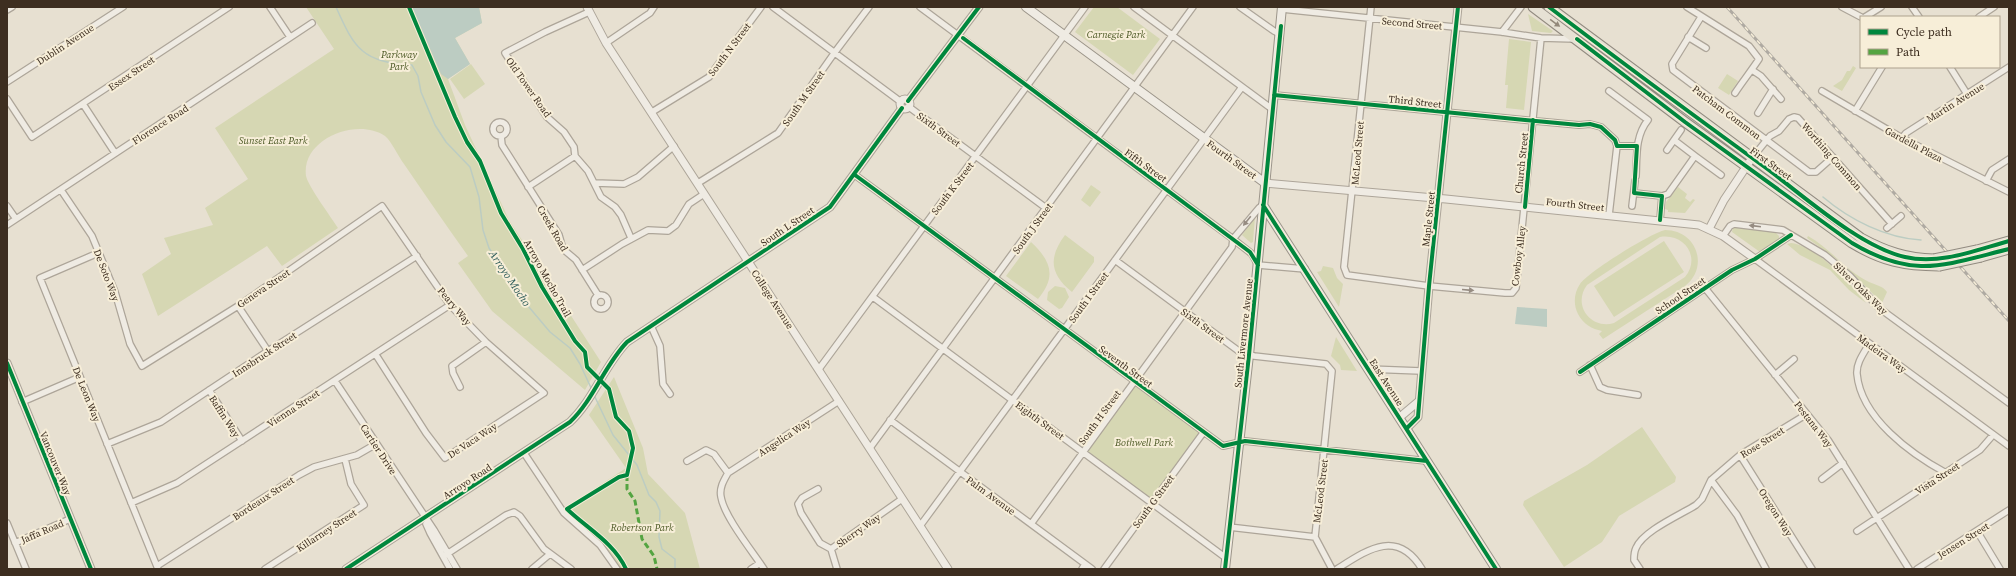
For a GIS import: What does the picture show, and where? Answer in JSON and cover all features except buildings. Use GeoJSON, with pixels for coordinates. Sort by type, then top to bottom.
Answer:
{"type":"FeatureCollection","features":[{"type":"Feature","properties":{"kind":"main road","name":"Fourth Street"},"geometry":{"type":"LineString","coordinates":[[1026,7],[1265,183]]}},
{"type":"Feature","properties":{"kind":"main road","name":"First Street"},"geometry":{"type":"LineString","coordinates":[[1533,7],[1746,166],[1852,243],[1870,253],[1903,264],[1936,262],[2009,249]]}},
{"type":"Feature","properties":{"kind":"main road","name":"First Street"},"geometry":{"type":"LineString","coordinates":[[1549,7],[1752,158],[1873,244],[1906,257],[1936,262]]}},
{"type":"Feature","properties":{"kind":"main road","name":"South Livermore Avenue"},"geometry":{"type":"LineString","coordinates":[[1225,569],[1249,355],[1282,8]]}},
{"type":"Feature","properties":{"kind":"main road","name":"East Avenue"},"geometry":{"type":"LineString","coordinates":[[1263,205],[1496,569]]}},
{"type":"Feature","properties":{"kind":"main road","name":"First Street"},"geometry":{"type":"LineString","coordinates":[[1979,254],[2009,240]]}},
{"type":"Feature","properties":{"kind":"street"},"geometry":{"type":"LineString","coordinates":[[7,10],[12,7]]}},
{"type":"Feature","properties":{"kind":"street","name":"Dublin Avenue"},"geometry":{"type":"LineString","coordinates":[[7,82],[123,7]]}},
{"type":"Feature","properties":{"kind":"street","name":"Essex Street"},"geometry":{"type":"LineString","coordinates":[[7,99],[32,137],[229,7]]}},
{"type":"Feature","properties":{"kind":"street"},"geometry":{"type":"LineString","coordinates":[[270,7],[290,38]]}},
{"type":"Feature","properties":{"kind":"street"},"geometry":{"type":"LineString","coordinates":[[606,43],[650,13],[654,7]]}},
{"type":"Feature","properties":{"kind":"street","name":"South N Street"},"geometry":{"type":"LineString","coordinates":[[652,112],[709,76],[761,7]]}},
{"type":"Feature","properties":{"kind":"street","name":"Sixth Street"},"geometry":{"type":"LineString","coordinates":[[773,7],[1046,208]]}},
{"type":"Feature","properties":{"kind":"street","name":"South M Street"},"geometry":{"type":"LineString","coordinates":[[698,183],[778,133],[835,52],[869,7]]}},
{"type":"Feature","properties":{"kind":"street","name":"Fifth Street"},"geometry":{"type":"LineString","coordinates":[[920,7],[959,34],[1096,139],[1233,239],[1252,254],[1258,265]]}},
{"type":"Feature","properties":{"kind":"street","name":"South L Street"},"geometry":{"type":"LineString","coordinates":[[650,326],[749,262],[830,207],[905,104],[979,7]]}},
{"type":"Feature","properties":{"kind":"street","name":"South K Street"},"geometry":{"type":"LineString","coordinates":[[818,369],[873,297],[1086,7]]}},
{"type":"Feature","properties":{"kind":"street"},"geometry":{"type":"LineString","coordinates":[[1134,7],[1272,109]]}},
{"type":"Feature","properties":{"kind":"street","name":"South J Street"},"geometry":{"type":"LineString","coordinates":[[870,448],[1193,7]]}},
{"type":"Feature","properties":{"kind":"street"},"geometry":{"type":"LineString","coordinates":[[1240,7],[1274,32],[1280,34]]}},
{"type":"Feature","properties":{"kind":"street","name":"McLeod Street"},"geometry":{"type":"LineString","coordinates":[[1371,7],[1344,267],[1347,275],[1429,286]]}},
{"type":"Feature","properties":{"kind":"street","name":"Maple Street"},"geometry":{"type":"LineString","coordinates":[[1407,428],[1418,417],[1418,401],[1429,286],[1458,7]]}},
{"type":"Feature","properties":{"kind":"street"},"geometry":{"type":"LineString","coordinates":[[1502,32],[1521,7]]}},
{"type":"Feature","properties":{"kind":"street"},"geometry":{"type":"LineString","coordinates":[[1687,7],[1700,17],[1749,46],[1759,59],[1752,70],[1747,73],[1735,93]]}},
{"type":"Feature","properties":{"kind":"street"},"geometry":{"type":"LineString","coordinates":[[1842,7],[1860,17]]}},
{"type":"Feature","properties":{"kind":"street"},"geometry":{"type":"LineString","coordinates":[[1867,16],[1881,7]]}},
{"type":"Feature","properties":{"kind":"street"},"geometry":{"type":"LineString","coordinates":[[1912,7],[1918,16]]}},
{"type":"Feature","properties":{"kind":"street"},"geometry":{"type":"LineString","coordinates":[[1980,16],[1994,7]]}},
{"type":"Feature","properties":{"kind":"street","name":"Second Street"},"geometry":{"type":"LineString","coordinates":[[1282,8],[1370,20],[1456,27],[1541,38],[1577,39]]}},
{"type":"Feature","properties":{"kind":"street","name":"College Avenue"},"geometry":{"type":"LineString","coordinates":[[588,9],[606,43],[948,569]]}},
{"type":"Feature","properties":{"kind":"street","name":"Old Tower Road"},"geometry":{"type":"LineString","coordinates":[[588,9],[505,53],[547,117],[564,132],[574,147],[575,156],[588,171],[601,197],[615,207],[622,215],[632,238]]}},
{"type":"Feature","properties":{"kind":"street","name":"Patcham Common"},"geometry":{"type":"LineString","coordinates":[[1700,17],[1672,64],[1673,70],[1809,172],[1816,172],[1833,157]]}},
{"type":"Feature","properties":{"kind":"street","name":"Florence Road"},"geometry":{"type":"LineString","coordinates":[[7,225],[312,23]]}},
{"type":"Feature","properties":{"kind":"street"},"geometry":{"type":"LineString","coordinates":[[1688,37],[1706,48]]}},
{"type":"Feature","properties":{"kind":"street","name":"Church Street"},"geometry":{"type":"LineString","coordinates":[[1525,207],[1541,38]]}},
{"type":"Feature","properties":{"kind":"street","name":"Martin Avenue"},"geometry":{"type":"LineString","coordinates":[[1902,138],[1906,132],[2009,67]]}},
{"type":"Feature","properties":{"kind":"street"},"geometry":{"type":"LineString","coordinates":[[1855,111],[1881,68]]}},
{"type":"Feature","properties":{"kind":"street"},"geometry":{"type":"LineString","coordinates":[[1951,68],[1967,94]]}},
{"type":"Feature","properties":{"kind":"street"},"geometry":{"type":"LineString","coordinates":[[1752,70],[1761,76],[1782,99]]}},
{"type":"Feature","properties":{"kind":"street","name":"South I Street"},"geometry":{"type":"LineString","coordinates":[[920,526],[1242,87]]}},
{"type":"Feature","properties":{"kind":"street"},"geometry":{"type":"LineString","coordinates":[[1758,113],[1773,89]]}},
{"type":"Feature","properties":{"kind":"street","name":"Gardella Plaza"},"geometry":{"type":"LineString","coordinates":[[1822,91],[1902,138],[2009,192]]}},
{"type":"Feature","properties":{"kind":"street"},"geometry":{"type":"LineString","coordinates":[[1609,92],[1648,120],[1643,126],[1637,146],[1632,206]]}},
{"type":"Feature","properties":{"kind":"street","name":"Third Street"},"geometry":{"type":"LineString","coordinates":[[1274,95],[1579,125],[1590,124],[1601,127],[1615,140],[1618,146]]}},
{"type":"Feature","properties":{"kind":"street"},"geometry":{"type":"LineString","coordinates":[[83,104],[115,153]]}},
{"type":"Feature","properties":{"kind":"street","name":"Worthing Common"},"geometry":{"type":"LineString","coordinates":[[1752,158],[1773,134],[1779,132],[1789,119],[1794,117],[1798,118],[1833,157],[1889,226],[1901,216]]}},
{"type":"Feature","properties":{"kind":"street"},"geometry":{"type":"LineString","coordinates":[[1666,150],[1681,130]]}},
{"type":"Feature","properties":{"kind":"street","name":"Creek Road"},"geometry":{"type":"LineString","coordinates":[[501,136],[502,145],[559,235],[563,249],[576,260],[598,295]]}},
{"type":"Feature","properties":{"kind":"street"},"geometry":{"type":"LineString","coordinates":[[1674,140],[1721,175]]}},
{"type":"Feature","properties":{"kind":"street"},"geometry":{"type":"LineString","coordinates":[[595,183],[624,184],[638,177],[674,146]]}},
{"type":"Feature","properties":{"kind":"street"},"geometry":{"type":"LineString","coordinates":[[1609,215],[1618,146],[1637,146]]}},
{"type":"Feature","properties":{"kind":"street"},"geometry":{"type":"LineString","coordinates":[[528,187],[575,156]]}},
{"type":"Feature","properties":{"kind":"street"},"geometry":{"type":"LineString","coordinates":[[1634,193],[1662,196],[1668,194],[1695,156]]}},
{"type":"Feature","properties":{"kind":"street"},"geometry":{"type":"LineString","coordinates":[[1709,229],[1724,200],[1752,158]]}},
{"type":"Feature","properties":{"kind":"street"},"geometry":{"type":"LineString","coordinates":[[1986,181],[1992,170],[2009,159]]}},
{"type":"Feature","properties":{"kind":"street","name":"Seventh Street"},"geometry":{"type":"LineString","coordinates":[[855,174],[1203,433],[1223,446],[1245,441],[1427,461]]}},
{"type":"Feature","properties":{"kind":"street","name":"Fourth Street"},"geometry":{"type":"LineString","coordinates":[[1265,183],[1438,198],[1699,225],[1723,236],[1755,259]]}},
{"type":"Feature","properties":{"kind":"street","name":"De Soto Way"},"geometry":{"type":"LineString","coordinates":[[61,190],[92,236],[115,292],[130,344],[142,366]]}},
{"type":"Feature","properties":{"kind":"street"},"geometry":{"type":"LineString","coordinates":[[582,270],[632,238],[648,230],[661,232],[672,229],[689,204],[704,194]]}},
{"type":"Feature","properties":{"kind":"street"},"geometry":{"type":"LineString","coordinates":[[1660,220],[1662,196]]}},
{"type":"Feature","properties":{"kind":"street","name":"South H Street"},"geometry":{"type":"LineString","coordinates":[[1030,524],[1186,312],[1232,247],[1233,239],[1263,205]]}},
{"type":"Feature","properties":{"kind":"street"},"geometry":{"type":"LineString","coordinates":[[7,206],[16,219]]}},
{"type":"Feature","properties":{"kind":"street","name":"Peary Way"},"geometry":{"type":"LineString","coordinates":[[382,206],[450,305],[486,342],[544,393]]}},
{"type":"Feature","properties":{"kind":"street","name":"Geneva Street"},"geometry":{"type":"LineString","coordinates":[[142,366],[238,306],[382,206]]}},
{"type":"Feature","properties":{"kind":"street","name":"Cowboy Alley"},"geometry":{"type":"LineString","coordinates":[[1429,286],[1512,293],[1516,288],[1525,207]]}},
{"type":"Feature","properties":{"kind":"street","name":"Silver Oaks Way"},"geometry":{"type":"LineString","coordinates":[[1723,236],[1730,226],[1734,224],[1781,230],[1791,235],[1837,264],[1879,308],[2009,403]]}},
{"type":"Feature","properties":{"kind":"street","name":"School Street"},"geometry":{"type":"LineString","coordinates":[[1580,372],[1732,270],[1755,259],[1791,235]]}},
{"type":"Feature","properties":{"kind":"street","name":"De Leon Way"},"geometry":{"type":"LineString","coordinates":[[98,253],[40,278],[157,568]]}},
{"type":"Feature","properties":{"kind":"street","name":"Innsbruck Street"},"geometry":{"type":"LineString","coordinates":[[107,444],[161,422],[268,351],[417,256]]}},
{"type":"Feature","properties":{"kind":"street","name":"Madeira Way"},"geometry":{"type":"LineString","coordinates":[[1755,259],[2009,446]]}},
{"type":"Feature","properties":{"kind":"street","name":"Sixth Street"},"geometry":{"type":"LineString","coordinates":[[1115,260],[1240,352],[1249,355],[1326,364]]}},
{"type":"Feature","properties":{"kind":"street"},"geometry":{"type":"LineString","coordinates":[[1258,265],[1305,269]]}},
{"type":"Feature","properties":{"kind":"street","name":"Pestana Way"},"geometry":{"type":"LineString","coordinates":[[1705,288],[1828,440],[1878,517],[1909,569]]}},
{"type":"Feature","properties":{"kind":"street","name":"Eighth Street"},"geometry":{"type":"LineString","coordinates":[[873,297],[1226,558]]}},
{"type":"Feature","properties":{"kind":"street","name":"Vienna Street"},"geometry":{"type":"LineString","coordinates":[[131,503],[177,483],[376,355],[450,305]]}},
{"type":"Feature","properties":{"kind":"street"},"geometry":{"type":"LineString","coordinates":[[238,306],[268,351]]}},
{"type":"Feature","properties":{"kind":"street"},"geometry":{"type":"LineString","coordinates":[[650,326],[660,346],[663,384],[670,394]]}},
{"type":"Feature","properties":{"kind":"street","name":"Arroyo Road"},"geometry":{"type":"LineString","coordinates":[[350,568],[570,422],[586,402],[615,356],[628,342],[650,326]]}},
{"type":"Feature","properties":{"kind":"street"},"geometry":{"type":"LineString","coordinates":[[460,387],[452,366],[486,342]]}},
{"type":"Feature","properties":{"kind":"street"},"geometry":{"type":"LineString","coordinates":[[1869,344],[1861,357],[1857,374],[1861,391],[1873,414],[1892,435],[1946,473]]}},
{"type":"Feature","properties":{"kind":"street","name":"De Vaca Way"},"geometry":{"type":"LineString","coordinates":[[376,355],[426,433],[445,458],[544,393]]}},
{"type":"Feature","properties":{"kind":"street"},"geometry":{"type":"LineString","coordinates":[[1775,375],[1794,359]]}},
{"type":"Feature","properties":{"kind":"street","name":"Vancouver Way"},"geometry":{"type":"LineString","coordinates":[[7,363],[91,569]]}},
{"type":"Feature","properties":{"kind":"street","name":"McLeod Street"},"geometry":{"type":"LineString","coordinates":[[1326,364],[1332,370],[1315,537],[1332,569]]}},
{"type":"Feature","properties":{"kind":"street"},"geometry":{"type":"LineString","coordinates":[[1590,365],[1600,387],[1607,390],[1638,395]]}},
{"type":"Feature","properties":{"kind":"street"},"geometry":{"type":"LineString","coordinates":[[1369,369],[1421,371]]}},
{"type":"Feature","properties":{"kind":"street"},"geometry":{"type":"LineString","coordinates":[[22,402],[80,377]]}},
{"type":"Feature","properties":{"kind":"street","name":"Cartier Drive"},"geometry":{"type":"LineString","coordinates":[[335,381],[424,518],[430,533],[446,554]]}},
{"type":"Feature","properties":{"kind":"street","name":"Baffin Way"},"geometry":{"type":"LineString","coordinates":[[209,390],[242,441]]}},
{"type":"Feature","properties":{"kind":"street","name":"Angelica Way"},"geometry":{"type":"LineString","coordinates":[[728,473],[839,401]]}},
{"type":"Feature","properties":{"kind":"street"},"geometry":{"type":"LineString","coordinates":[[1400,417],[1418,401]]}},
{"type":"Feature","properties":{"kind":"street","name":"Rose Street"},"geometry":{"type":"LineString","coordinates":[[1640,569],[1634,560],[1635,548],[1641,540],[1649,533],[1696,505],[1702,499],[1711,480],[1740,455],[1807,414]]}},
{"type":"Feature","properties":{"kind":"street","name":"Palm Avenue"},"geometry":{"type":"LineString","coordinates":[[890,420],[1030,524],[1083,567],[1092,569]]}},
{"type":"Feature","properties":{"kind":"street","name":"South G Street"},"geometry":{"type":"LineString","coordinates":[[1104,569],[1203,433]]}},
{"type":"Feature","properties":{"kind":"street","name":"Vista Street"},"geometry":{"type":"LineString","coordinates":[[1857,531],[1980,450],[1993,435]]}},
{"type":"Feature","properties":{"kind":"street","name":"Bordeaux Street"},"geometry":{"type":"LineString","coordinates":[[157,568],[299,475],[314,467],[357,455],[376,444]]}},
{"type":"Feature","properties":{"kind":"street"},"geometry":{"type":"LineString","coordinates":[[687,461],[706,450],[714,454],[728,473],[723,482],[721,497],[728,514],[764,569]]}},
{"type":"Feature","properties":{"kind":"street"},"geometry":{"type":"LineString","coordinates":[[524,453],[564,513],[600,545],[617,569]]}},
{"type":"Feature","properties":{"kind":"street","name":"Oregon Way"},"geometry":{"type":"LineString","coordinates":[[1740,455],[1812,569]]}},
{"type":"Feature","properties":{"kind":"street","name":"Killarney Street"},"geometry":{"type":"LineString","coordinates":[[265,569],[364,505],[352,484],[344,459]]}},
{"type":"Feature","properties":{"kind":"street"},"geometry":{"type":"LineString","coordinates":[[1822,479],[1843,463]]}},
{"type":"Feature","properties":{"kind":"street"},"geometry":{"type":"LineString","coordinates":[[1711,480],[1737,515],[1766,569]]}},
{"type":"Feature","properties":{"kind":"street"},"geometry":{"type":"LineString","coordinates":[[818,489],[802,498],[798,504],[801,512],[820,543],[831,549]]}},
{"type":"Feature","properties":{"kind":"street","name":"Sherry Way"},"geometry":{"type":"LineString","coordinates":[[837,569],[831,549],[902,499]]}},
{"type":"Feature","properties":{"kind":"street","name":"Jensen Street"},"geometry":{"type":"LineString","coordinates":[[1917,569],[2009,510]]}},
{"type":"Feature","properties":{"kind":"street"},"geometry":{"type":"LineString","coordinates":[[446,554],[506,515],[514,512],[520,516],[535,538],[550,554],[571,569]]}},
{"type":"Feature","properties":{"kind":"street","name":"Jaffa Road"},"geometry":{"type":"LineString","coordinates":[[15,543],[70,519]]}},
{"type":"Feature","properties":{"kind":"street"},"geometry":{"type":"LineString","coordinates":[[7,523],[26,569]]}},
{"type":"Feature","properties":{"kind":"street"},"geometry":{"type":"LineString","coordinates":[[1229,527],[1315,537]]}},
{"type":"Feature","properties":{"kind":"street"},"geometry":{"type":"LineString","coordinates":[[1977,531],[2000,569]]}},
{"type":"Feature","properties":{"kind":"street"},"geometry":{"type":"LineString","coordinates":[[1337,569],[1369,549],[1389,546],[1399,548],[1408,553],[1422,569]]}},
{"type":"Feature","properties":{"kind":"street"},"geometry":{"type":"LineString","coordinates":[[446,554],[450,569]]}},
{"type":"Feature","properties":{"kind":"street"},"geometry":{"type":"LineString","coordinates":[[446,554],[457,569]]}},
{"type":"Feature","properties":{"kind":"street"},"geometry":{"type":"LineString","coordinates":[[532,569],[550,554]]}},
{"type":"Feature","properties":{"kind":"street"},"geometry":{"type":"LineString","coordinates":[[751,569],[760,563]]}},
{"type":"Feature","properties":{"kind":"green space","name":"Parkway Park"},"geometry":{"type":"Polygon","coordinates":[[[306,7],[479,7],[482,23],[455,38],[470,64],[448,79],[465,125],[509,220],[601,362],[585,390],[492,311],[458,263],[468,256],[390,142],[385,136],[373,131],[360,129],[333,135],[321,142],[312,151],[307,163],[306,176],[308,181],[338,228],[282,266],[267,246],[158,316],[142,274],[171,254],[164,238],[213,225],[205,208],[248,179],[215,128],[334,49],[306,7]]]}},
{"type":"Feature","properties":{"kind":"green space","name":"Carnegie Park"},"geometry":{"type":"Polygon","coordinates":[[[1094,7],[1117,7],[1160,39],[1133,75],[1075,32],[1094,7]]]}},
{"type":"Feature","properties":{"kind":"green space"},"geometry":{"type":"Polygon","coordinates":[[[1528,14],[1553,31],[1551,33],[1532,31],[1528,14]]]}},
{"type":"Feature","properties":{"kind":"green space"},"geometry":{"type":"Polygon","coordinates":[[[1509,39],[1531,42],[1524,110],[1506,108],[1508,85],[1505,85],[1509,39]]]}},
{"type":"Feature","properties":{"kind":"green space"},"geometry":{"type":"Polygon","coordinates":[[[471,64],[485,84],[464,99],[450,79],[471,64]]]}},
{"type":"Feature","properties":{"kind":"green space"},"geometry":{"type":"Polygon","coordinates":[[[1853,66],[1856,68],[1842,91],[1833,86],[1842,80],[1847,71],[1850,71],[1853,66]]]}},
{"type":"Feature","properties":{"kind":"green space"},"geometry":{"type":"Polygon","coordinates":[[[1727,74],[1738,81],[1729,95],[1718,88],[1727,74]]]}},
{"type":"Feature","properties":{"kind":"green space"},"geometry":{"type":"Polygon","coordinates":[[[1091,185],[1101,192],[1090,207],[1081,200],[1091,185]]]}},
{"type":"Feature","properties":{"kind":"green space"},"geometry":{"type":"Polygon","coordinates":[[[1678,187],[1687,194],[1685,198],[1690,202],[1693,199],[1695,200],[1685,213],[1668,212],[1668,210],[1665,209],[1666,202],[1678,187]]]}},
{"type":"Feature","properties":{"kind":"green space"},"geometry":{"type":"Polygon","coordinates":[[[1255,217],[1253,242],[1251,243],[1242,235],[1255,217]]]}},
{"type":"Feature","properties":{"kind":"green space"},"geometry":{"type":"Polygon","coordinates":[[[1733,227],[1774,231],[1779,236],[1779,240],[1760,252],[1732,232],[1733,227]]]}},
{"type":"Feature","properties":{"kind":"green space"},"geometry":{"type":"Polygon","coordinates":[[[1665,230],[1676,232],[1685,236],[1692,242],[1698,259],[1697,269],[1693,278],[1685,286],[1603,339],[1599,334],[1602,331],[1588,326],[1582,321],[1576,310],[1575,295],[1578,287],[1585,278],[1607,262],[1634,245],[1665,230]],[[1660,237],[1587,285],[1583,293],[1582,300],[1583,308],[1586,314],[1598,323],[1614,323],[1685,277],[1690,270],[1691,255],[1688,248],[1683,243],[1677,239],[1660,237]]]}},
{"type":"Feature","properties":{"kind":"green space"},"geometry":{"type":"Polygon","coordinates":[[[1065,235],[1094,257],[1094,262],[1072,292],[1059,279],[1054,265],[1056,251],[1065,235]]]}},
{"type":"Feature","properties":{"kind":"green space"},"geometry":{"type":"Polygon","coordinates":[[[1808,236],[1824,247],[1840,262],[1807,238],[1808,236]]]}},
{"type":"Feature","properties":{"kind":"green space"},"geometry":{"type":"Polygon","coordinates":[[[1664,241],[1684,272],[1614,317],[1594,286],[1664,241]]]}},
{"type":"Feature","properties":{"kind":"green space"},"geometry":{"type":"Polygon","coordinates":[[[1031,242],[1047,262],[1049,269],[1048,283],[1038,299],[1006,276],[1031,242]]]}},
{"type":"Feature","properties":{"kind":"green space"},"geometry":{"type":"Polygon","coordinates":[[[1791,243],[1801,246],[1822,258],[1842,276],[1866,303],[1849,290],[1830,270],[1800,255],[1787,244],[1791,243]]]}},
{"type":"Feature","properties":{"kind":"green space"},"geometry":{"type":"Polygon","coordinates":[[[1323,266],[1333,268],[1337,278],[1343,284],[1339,307],[1317,272],[1321,271],[1323,266]]]}},
{"type":"Feature","properties":{"kind":"green space"},"geometry":{"type":"Polygon","coordinates":[[[1845,266],[1869,282],[1887,292],[1882,303],[1845,266]]]}},
{"type":"Feature","properties":{"kind":"green space"},"geometry":{"type":"Polygon","coordinates":[[[1055,286],[1065,288],[1069,297],[1062,308],[1059,309],[1047,300],[1048,292],[1055,286]]]}},
{"type":"Feature","properties":{"kind":"green space"},"geometry":{"type":"Polygon","coordinates":[[[1336,337],[1357,371],[1341,370],[1340,365],[1331,356],[1336,337]]]}},
{"type":"Feature","properties":{"kind":"green space","name":"Robertson Park"},"geometry":{"type":"Polygon","coordinates":[[[614,377],[643,448],[648,474],[685,513],[700,569],[620,569],[603,544],[570,516],[565,508],[626,468],[589,415],[614,377]]]}},
{"type":"Feature","properties":{"kind":"green space","name":"Bothwell Park"},"geometry":{"type":"Polygon","coordinates":[[[1135,382],[1203,433],[1152,503],[1083,452],[1135,382]]]}},
{"type":"Feature","properties":{"kind":"green space"},"geometry":{"type":"Polygon","coordinates":[[[1642,427],[1676,477],[1675,482],[1619,516],[1602,542],[1564,567],[1523,505],[1524,501],[1587,465],[1642,427]]]}},
{"type":"Feature","properties":{"kind":"shaded area"},"geometry":{"type":"Polygon","coordinates":[[[412,7],[479,7],[482,23],[455,38],[470,64],[448,79],[441,74],[412,7]]]}},
{"type":"Feature","properties":{"kind":"shaded area"},"geometry":{"type":"Polygon","coordinates":[[[1517,307],[1547,309],[1547,327],[1515,324],[1517,307]]]}},
{"type":"Feature","properties":{"kind":"waterway","name":"Arroyo Mocho"},"geometry":{"type":"LineString","coordinates":[[336,7],[349,34],[363,51],[371,57],[382,61],[412,65],[418,76],[421,92],[435,125],[446,142],[470,167],[479,197],[483,230],[489,248],[523,300],[550,332],[570,348],[580,364],[592,390]]}},
{"type":"Feature","properties":{"kind":"waterway"},"geometry":{"type":"LineString","coordinates":[[1823,197],[1845,213],[1882,232],[1908,239],[1921,240]]}},
{"type":"Feature","properties":{"kind":"waterway","name":"Arroyo Mocho"},"geometry":{"type":"LineString","coordinates":[[594,395],[613,435],[637,465],[649,495],[656,502],[660,511],[659,537],[662,549],[675,559],[675,569]]}},
{"type":"Feature","properties":{"kind":"railway"},"geometry":{"type":"LineString","coordinates":[[1727,7],[2009,321]]}},
{"type":"Feature","properties":{"kind":"marked path"},"geometry":{"type":"LineString","coordinates":[[627,475],[627,489],[635,501],[642,539],[654,556],[657,569]]}},
{"type":"Feature","properties":{"kind":"cycle path","name":"Arroyo Mocho Trail"},"geometry":{"type":"LineString","coordinates":[[409,7],[455,117],[467,142],[480,161],[501,213],[523,249],[542,287],[575,341],[585,352],[587,367],[609,389],[616,417],[629,431],[633,448],[627,475],[619,477],[567,509],[615,551],[626,569]]}},
{"type":"Feature","properties":{"kind":"cycle path"},"geometry":{"type":"LineString","coordinates":[[908,101],[979,7]]}},
{"type":"Feature","properties":{"kind":"cycle path"},"geometry":{"type":"LineString","coordinates":[[1407,428],[1418,417],[1429,286],[1458,7]]}},
{"type":"Feature","properties":{"kind":"cycle path"},"geometry":{"type":"LineString","coordinates":[[1549,7],[1815,206],[1851,232],[1870,243],[1905,257],[1931,259],[1945,258],[2009,241]]}},
{"type":"Feature","properties":{"kind":"cycle path"},"geometry":{"type":"LineString","coordinates":[[1225,569],[1249,355],[1281,26]]}},
{"type":"Feature","properties":{"kind":"cycle path"},"geometry":{"type":"LineString","coordinates":[[963,38],[1250,252],[1258,265]]}},
{"type":"Feature","properties":{"kind":"cycle path"},"geometry":{"type":"LineString","coordinates":[[1577,39],[1685,122],[1852,243],[1874,255],[1894,262],[1929,266],[1966,260],[2009,249]]}},
{"type":"Feature","properties":{"kind":"cycle path"},"geometry":{"type":"LineString","coordinates":[[1274,95],[1579,125],[1590,124],[1601,127],[1615,140],[1617,146],[1637,146],[1634,193],[1662,196],[1660,220]]}},
{"type":"Feature","properties":{"kind":"cycle path"},"geometry":{"type":"LineString","coordinates":[[346,569],[570,422],[586,403],[612,361],[627,342],[830,207],[902,108]]}},
{"type":"Feature","properties":{"kind":"cycle path"},"geometry":{"type":"LineString","coordinates":[[1525,207],[1533,120]]}},
{"type":"Feature","properties":{"kind":"cycle path"},"geometry":{"type":"LineString","coordinates":[[855,175],[1223,446],[1245,441],[1427,461]]}},
{"type":"Feature","properties":{"kind":"cycle path"},"geometry":{"type":"LineString","coordinates":[[1263,205],[1496,569]]}},
{"type":"Feature","properties":{"kind":"cycle path"},"geometry":{"type":"LineString","coordinates":[[1580,372],[1732,270],[1755,259],[1791,235]]}},
{"type":"Feature","properties":{"kind":"cycle path"},"geometry":{"type":"LineString","coordinates":[[7,363],[91,569]]}},
{"type":"Feature","properties":{"kind":"park label","name":"Sunset East Park"},"geometry":{"type":"Point","coordinates":[273,140]}}]}
